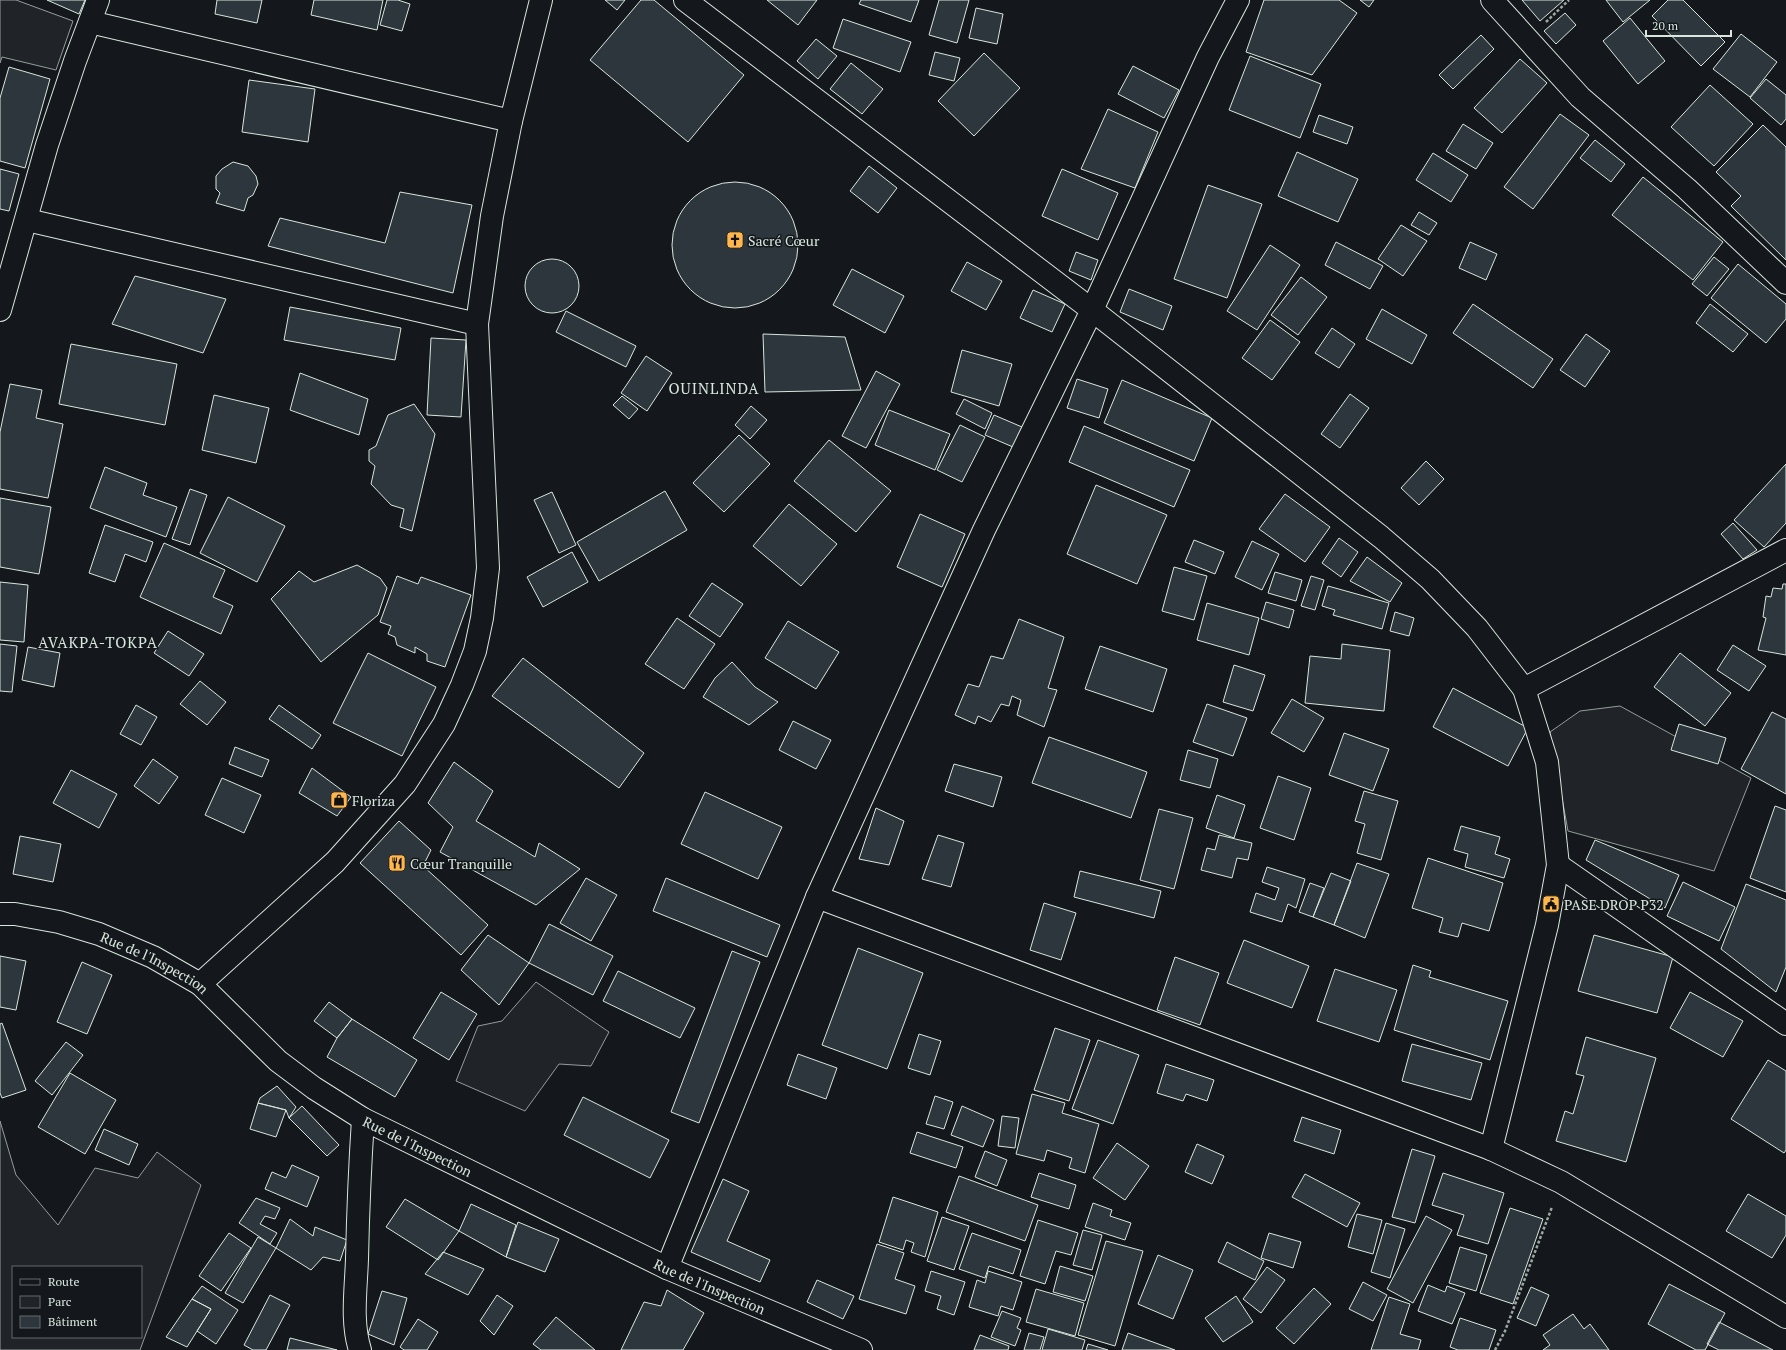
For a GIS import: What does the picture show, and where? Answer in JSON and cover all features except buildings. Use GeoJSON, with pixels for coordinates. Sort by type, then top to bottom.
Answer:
{"type":"FeatureCollection","features":[{"type":"Feature","properties":{"kind":"street"},"geometry":{"type":"LineString","coordinates":[[0,310],[48,145],[75,61],[98,0]]}},
{"type":"Feature","properties":{"kind":"street"},"geometry":{"type":"LineString","coordinates":[[200,984],[336,862],[405,784],[444,724],[462,685],[476,644],[482,618],[488,568],[477,324],[486,250],[511,121],[541,0]]}},
{"type":"Feature","properties":{"kind":"street"},"geometry":{"type":"LineString","coordinates":[[685,0],[1092,310],[1381,538],[1430,579],[1477,628],[1524,689],[1547,762],[1558,865],[1547,925],[1491,1149]]}},
{"type":"Feature","properties":{"kind":"street"},"geometry":{"type":"LineString","coordinates":[[668,1268],[817,897],[984,530],[1092,310],[1208,58],[1238,0]]}},
{"type":"Feature","properties":{"kind":"street"},"geometry":{"type":"LineString","coordinates":[[1492,0],[1580,97],[1687,189],[1786,283]]}},
{"type":"Feature","properties":{"kind":"street"},"geometry":{"type":"LineString","coordinates":[[90,22],[511,121]]}},
{"type":"Feature","properties":{"kind":"street"},"geometry":{"type":"LineString","coordinates":[[27,220],[477,324]]}},
{"type":"Feature","properties":{"kind":"street"},"geometry":{"type":"LineString","coordinates":[[1524,689],[1786,550]]}},
{"type":"Feature","properties":{"kind":"street"},"geometry":{"type":"LineString","coordinates":[[1558,865],[1786,1024]]}},
{"type":"Feature","properties":{"kind":"street"},"geometry":{"type":"LineString","coordinates":[[817,897],[1491,1149],[1561,1182],[1786,1317]]}},
{"type":"Feature","properties":{"kind":"street","name":"Rue de l'Inspection"},"geometry":{"type":"LineString","coordinates":[[0,914],[15,914],[59,922],[99,934],[153,957],[200,984],[278,1060],[314,1088],[363,1118],[668,1268],[856,1349]]}},
{"type":"Feature","properties":{"kind":"street"},"geometry":{"type":"LineString","coordinates":[[360,1350],[356,1337],[355,1300],[358,1202],[363,1118]]}},
{"type":"Feature","properties":{"kind":"path"},"geometry":{"type":"LineString","coordinates":[[1495,1350],[1505,1331],[1561,1182]]}},
{"type":"Feature","properties":{"kind":"green space"},"geometry":{"type":"Polygon","coordinates":[[[0,0],[16,0],[73,21],[56,70],[2,57],[0,63],[0,0]]]}},
{"type":"Feature","properties":{"kind":"green space"},"geometry":{"type":"Polygon","coordinates":[[[1620,706],[1751,778],[1714,871],[1568,831],[1550,732],[1580,711],[1620,706]]]}},
{"type":"Feature","properties":{"kind":"green space"},"geometry":{"type":"Polygon","coordinates":[[[536,982],[609,1032],[591,1066],[559,1064],[525,1111],[456,1081],[478,1026],[502,1021],[536,982]]]}},
{"type":"Feature","properties":{"kind":"green space"},"geometry":{"type":"Polygon","coordinates":[[[0,1121],[16,1175],[58,1225],[95,1168],[138,1178],[157,1152],[201,1185],[140,1350],[0,1350],[0,1121]]]}},
{"type":"Feature","properties":{"kind":"place","name":"Sacré Cœur"},"geometry":{"type":"Point","coordinates":[735,240]}},
{"type":"Feature","properties":{"kind":"place","name":"Floriza"},"geometry":{"type":"Point","coordinates":[339,800]}},
{"type":"Feature","properties":{"kind":"place","name":"Cœur Tranquille"},"geometry":{"type":"Point","coordinates":[397,863]}},
{"type":"Feature","properties":{"kind":"place","name":"PASE DROP P32"},"geometry":{"type":"Point","coordinates":[1551,904]}},
{"type":"Feature","properties":{"kind":"district","name":"OUINLINDA"},"geometry":{"type":"Point","coordinates":[714,388]}},
{"type":"Feature","properties":{"kind":"district","name":"AVAKPA-TOKPA"},"geometry":{"type":"Point","coordinates":[98,642]}}]}
